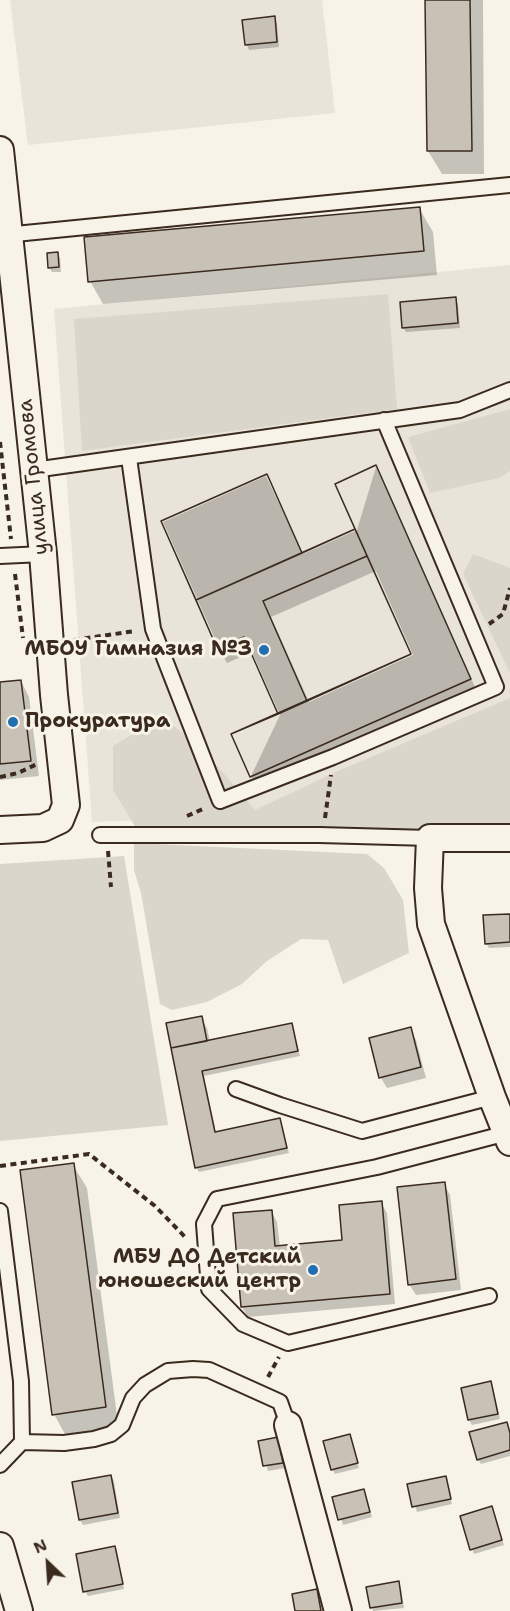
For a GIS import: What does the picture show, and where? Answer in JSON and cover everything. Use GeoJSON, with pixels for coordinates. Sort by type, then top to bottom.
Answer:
{"type":"FeatureCollection","features":[{"type":"Feature","properties":{"kind":"street","name":"улица Громова"},"geometry":{"type":"LineString","coordinates":[[0,150],[4,235],[34,470],[66,805],[60,820],[43,828],[0,830]]}},
{"type":"Feature","properties":{"kind":"street"},"geometry":{"type":"LineString","coordinates":[[508,1138],[431,924],[428,888],[430,838],[510,838]]}},
{"type":"Feature","properties":{"kind":"street"},"geometry":{"type":"LineString","coordinates":[[288,1425],[338,1611]]}},
{"type":"Feature","properties":{"kind":"street"},"geometry":{"type":"LineString","coordinates":[[0,1546],[20,1611]]}},
{"type":"Feature","properties":{"kind":"lane"},"geometry":{"type":"LineString","coordinates":[[4,235],[510,184]]}},
{"type":"Feature","properties":{"kind":"lane"},"geometry":{"type":"LineString","coordinates":[[34,470],[460,410],[510,390]]}},
{"type":"Feature","properties":{"kind":"lane"},"geometry":{"type":"LineString","coordinates":[[129,458],[153,629],[220,801],[333,757],[496,687],[384,420]]}},
{"type":"Feature","properties":{"kind":"lane"},"geometry":{"type":"LineString","coordinates":[[6,555],[43,554]]}},
{"type":"Feature","properties":{"kind":"lane"},"geometry":{"type":"LineString","coordinates":[[105,835],[319,835],[430,838]]}},
{"type":"Feature","properties":{"kind":"lane"},"geometry":{"type":"LineString","coordinates":[[236,1089],[362,1131],[492,1098]]}},
{"type":"Feature","properties":{"kind":"lane"},"geometry":{"type":"LineString","coordinates":[[489,1296],[288,1343],[243,1324],[209,1289],[204,1224],[217,1198],[377,1167],[508,1138]]}},
{"type":"Feature","properties":{"kind":"lane"},"geometry":{"type":"LineString","coordinates":[[0,1211],[21,1381],[22,1442],[0,1465]]}},
{"type":"Feature","properties":{"kind":"lane"},"geometry":{"type":"LineString","coordinates":[[22,1442],[64,1443],[111,1434],[122,1425],[133,1398],[145,1385],[168,1371],[209,1370],[280,1401],[288,1425]]}},
{"type":"Feature","properties":{"kind":"path"},"geometry":{"type":"LineString","coordinates":[[0,442],[6,555],[24,647]]}},
{"type":"Feature","properties":{"kind":"path"},"geometry":{"type":"LineString","coordinates":[[473,634],[503,614],[510,588]]}},
{"type":"Feature","properties":{"kind":"path"},"geometry":{"type":"LineString","coordinates":[[49,644],[153,629]]}},
{"type":"Feature","properties":{"kind":"path"},"geometry":{"type":"LineString","coordinates":[[319,835],[327,812],[333,757]]}},
{"type":"Feature","properties":{"kind":"path"},"geometry":{"type":"LineString","coordinates":[[0,777],[18,773],[38,763]]}},
{"type":"Feature","properties":{"kind":"path"},"geometry":{"type":"LineString","coordinates":[[105,835],[111,887]]}},
{"type":"Feature","properties":{"kind":"path"},"geometry":{"type":"LineString","coordinates":[[0,1166],[89,1154],[155,1206],[207,1259]]}},
{"type":"Feature","properties":{"kind":"path"},"geometry":{"type":"LineString","coordinates":[[258,1393],[288,1343]]}},
{"type":"Feature","properties":{"kind":"shaded area"},"geometry":{"type":"Polygon","coordinates":[[[10,0],[322,0],[335,113],[28,145],[10,0]]]}},
{"type":"Feature","properties":{"kind":"shaded area"},"geometry":{"type":"Polygon","coordinates":[[[510,265],[510,808],[92,822],[54,309],[510,265]]]}},
{"type":"Feature","properties":{"kind":"shaded area"},"geometry":{"type":"Polygon","coordinates":[[[388,294],[397,409],[82,451],[74,319],[388,294]]]}},
{"type":"Feature","properties":{"kind":"shaded area"},"geometry":{"type":"Polygon","coordinates":[[[510,409],[510,471],[499,478],[430,493],[408,437],[510,409]]]}},
{"type":"Feature","properties":{"kind":"shaded area"},"geometry":{"type":"Polygon","coordinates":[[[473,554],[510,568],[510,673],[463,574],[473,554]]]}},
{"type":"Feature","properties":{"kind":"shaded area"},"geometry":{"type":"Polygon","coordinates":[[[510,698],[510,829],[138,831],[113,790],[113,746],[161,717],[199,745],[255,810],[338,771],[510,698]]]}},
{"type":"Feature","properties":{"kind":"shaded area"},"geometry":{"type":"Polygon","coordinates":[[[134,843],[367,854],[384,868],[403,900],[409,953],[343,984],[328,940],[301,939],[267,961],[242,984],[207,1002],[172,1010],[160,1004],[141,893],[134,870],[134,843]]]}},
{"type":"Feature","properties":{"kind":"shaded area"},"geometry":{"type":"Polygon","coordinates":[[[124,856],[168,1125],[0,1141],[0,864],[124,856]]]}},
{"type":"Feature","properties":{"kind":"building"},"geometry":{"type":"Polygon","coordinates":[[[425,0],[470,0],[472,151],[427,151],[425,0]]]}},
{"type":"Feature","properties":{"kind":"building"},"geometry":{"type":"Polygon","coordinates":[[[275,16],[277,42],[245,45],[242,20],[275,16]]]}},
{"type":"Feature","properties":{"kind":"building"},"geometry":{"type":"Polygon","coordinates":[[[420,207],[424,251],[88,282],[84,237],[420,207]]]}},
{"type":"Feature","properties":{"kind":"building"},"geometry":{"type":"Polygon","coordinates":[[[58,252],[59,267],[48,268],[47,253],[58,252]]]}},
{"type":"Feature","properties":{"kind":"building"},"geometry":{"type":"Polygon","coordinates":[[[456,297],[458,323],[402,328],[400,302],[456,297]]]}},
{"type":"Feature","properties":{"kind":"building"},"geometry":{"type":"Polygon","coordinates":[[[376,465],[471,679],[250,777],[231,734],[278,714],[244,637],[217,648],[161,521],[267,474],[302,553],[355,529],[335,484],[376,465]],[[367,556],[263,601],[307,701],[411,654],[367,556]]]}},
{"type":"Feature","properties":{"kind":"building","name":"МБОУ Гимназия №3"},"geometry":{"type":"Polygon","coordinates":[[[376,465],[471,679],[250,777],[231,734],[411,654],[335,484],[376,465]]]}},
{"type":"Feature","properties":{"kind":"building"},"geometry":{"type":"Polygon","coordinates":[[[267,474],[302,553],[196,600],[161,521],[267,474]]]}},
{"type":"Feature","properties":{"kind":"building"},"geometry":{"type":"Polygon","coordinates":[[[355,529],[367,556],[263,601],[307,701],[278,714],[244,637],[217,648],[196,600],[355,529]]]}},
{"type":"Feature","properties":{"kind":"building","name":"Прокуратура"},"geometry":{"type":"Polygon","coordinates":[[[21,680],[31,761],[0,764],[0,682],[21,680]]]}},
{"type":"Feature","properties":{"kind":"building"},"geometry":{"type":"Polygon","coordinates":[[[510,914],[510,942],[485,944],[483,915],[510,914]]]}},
{"type":"Feature","properties":{"kind":"building"},"geometry":{"type":"Polygon","coordinates":[[[202,1016],[207,1041],[171,1048],[166,1023],[202,1016]]]}},
{"type":"Feature","properties":{"kind":"building"},"geometry":{"type":"Polygon","coordinates":[[[292,1023],[298,1051],[202,1071],[215,1132],[280,1118],[287,1148],[195,1168],[171,1048],[292,1023]]]}},
{"type":"Feature","properties":{"kind":"building"},"geometry":{"type":"Polygon","coordinates":[[[411,1027],[421,1067],[379,1078],[369,1038],[411,1027]]]}},
{"type":"Feature","properties":{"kind":"building"},"geometry":{"type":"Polygon","coordinates":[[[74,1163],[106,1407],[52,1415],[20,1170],[74,1163]]]}},
{"type":"Feature","properties":{"kind":"building"},"geometry":{"type":"Polygon","coordinates":[[[445,1182],[456,1279],[408,1285],[397,1187],[445,1182]]]}},
{"type":"Feature","properties":{"kind":"building","name":"МБУ ДО Детский юношеский центр"},"geometry":{"type":"Polygon","coordinates":[[[382,1201],[390,1294],[241,1307],[233,1213],[272,1210],[275,1246],[342,1240],[339,1205],[382,1201]]]}},
{"type":"Feature","properties":{"kind":"building"},"geometry":{"type":"Polygon","coordinates":[[[491,1381],[498,1414],[468,1420],[461,1388],[491,1381]]]}},
{"type":"Feature","properties":{"kind":"building"},"geometry":{"type":"Polygon","coordinates":[[[507,1422],[510,1433],[510,1450],[477,1460],[469,1432],[507,1422]]]}},
{"type":"Feature","properties":{"kind":"building"},"geometry":{"type":"Polygon","coordinates":[[[350,1434],[358,1463],[331,1470],[323,1441],[350,1434]]]}},
{"type":"Feature","properties":{"kind":"building"},"geometry":{"type":"Polygon","coordinates":[[[278,1437],[283,1463],[263,1466],[258,1441],[278,1437]]]}},
{"type":"Feature","properties":{"kind":"building"},"geometry":{"type":"Polygon","coordinates":[[[111,1475],[118,1513],[79,1520],[72,1482],[111,1475]]]}},
{"type":"Feature","properties":{"kind":"building"},"geometry":{"type":"Polygon","coordinates":[[[446,1476],[451,1499],[412,1507],[407,1484],[446,1476]]]}},
{"type":"Feature","properties":{"kind":"building"},"geometry":{"type":"Polygon","coordinates":[[[364,1489],[370,1512],[338,1520],[332,1497],[364,1489]]]}},
{"type":"Feature","properties":{"kind":"building"},"geometry":{"type":"Polygon","coordinates":[[[492,1506],[502,1540],[470,1550],[460,1516],[492,1506]]]}},
{"type":"Feature","properties":{"kind":"building"},"geometry":{"type":"Polygon","coordinates":[[[115,1546],[123,1584],[83,1592],[76,1554],[115,1546]]]}},
{"type":"Feature","properties":{"kind":"building"},"geometry":{"type":"Polygon","coordinates":[[[399,1581],[402,1603],[370,1608],[366,1587],[399,1581]]]}},
{"type":"Feature","properties":{"kind":"building"},"geometry":{"type":"Polygon","coordinates":[[[317,1589],[321,1611],[295,1611],[292,1594],[317,1589]]]}},
{"type":"Feature","properties":{"kind":"place","name":"МБОУ Гимназия №3"},"geometry":{"type":"Point","coordinates":[264,650]}},
{"type":"Feature","properties":{"kind":"place","name":"Прокуратура"},"geometry":{"type":"Point","coordinates":[13,722]}},
{"type":"Feature","properties":{"kind":"place","name":"МБУ ДО Детский юношеский центр"},"geometry":{"type":"Point","coordinates":[313,1270]}}]}
